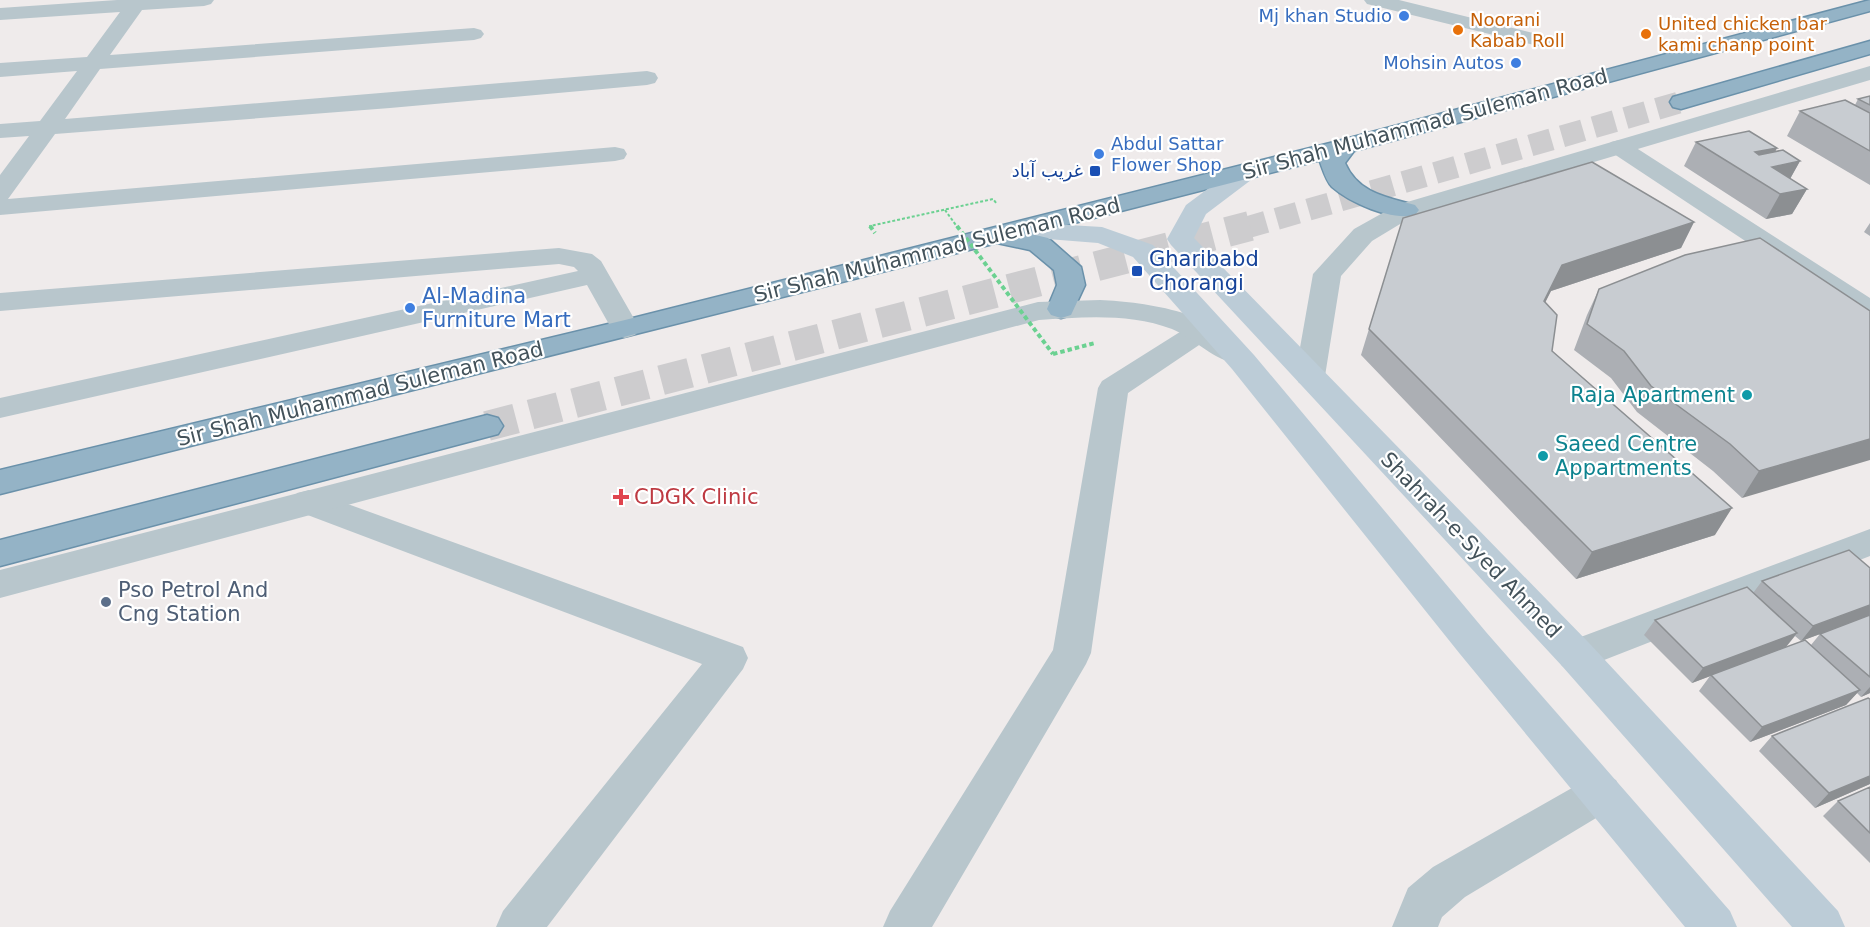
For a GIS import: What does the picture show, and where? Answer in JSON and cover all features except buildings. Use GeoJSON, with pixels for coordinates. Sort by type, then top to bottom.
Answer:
{"type":"FeatureCollection","features":[{"type":"Feature","properties":{"kind":"highway","name":"Sir Shah Muhammad Suleman Road"},"geometry":{"type":"LineString","coordinates":[[0,482],[625,329],[1246,172],[1870,5]]}},
{"type":"Feature","properties":{"kind":"highway"},"geometry":{"type":"LineString","coordinates":[[1681,102],[1870,47]]}},
{"type":"Feature","properties":{"kind":"highway"},"geometry":{"type":"LineString","coordinates":[[1346,146],[1332,162],[1340,181],[1366,199],[1406,210]]}},
{"type":"Feature","properties":{"kind":"highway"},"geometry":{"type":"LineString","coordinates":[[1007,232],[1039,244],[1068,267],[1071,285],[1061,309]]}},
{"type":"Feature","properties":{"kind":"highway"},"geometry":{"type":"LineString","coordinates":[[0,554],[487,426]]}},
{"type":"Feature","properties":{"kind":"main road","name":"Shahrah-e-Syed Ahmed"},"geometry":{"type":"LineString","coordinates":[[1246,172],[1195,210],[1180,239],[1576,655],[1822,927]]}},
{"type":"Feature","properties":{"kind":"main road"},"geometry":{"type":"LineString","coordinates":[[1007,232],[1102,234],[1143,251],[1243,362],[1473,643],[1714,927]]}},
{"type":"Feature","properties":{"kind":"street"},"geometry":{"type":"LineString","coordinates":[[0,14],[137,2],[204,0]]}},
{"type":"Feature","properties":{"kind":"street"},"geometry":{"type":"LineString","coordinates":[[1374,0],[1546,42]]}},
{"type":"Feature","properties":{"kind":"street"},"geometry":{"type":"LineString","coordinates":[[0,193],[137,2]]}},
{"type":"Feature","properties":{"kind":"street"},"geometry":{"type":"LineString","coordinates":[[0,70],[474,34]]}},
{"type":"Feature","properties":{"kind":"street"},"geometry":{"type":"LineString","coordinates":[[1310,376],[1327,274],[1363,235],[1406,210],[1870,73]]}},
{"type":"Feature","properties":{"kind":"street"},"geometry":{"type":"LineString","coordinates":[[0,131],[390,101],[647,78]]}},
{"type":"Feature","properties":{"kind":"street"},"geometry":{"type":"LineString","coordinates":[[1618,147],[1870,311]]}},
{"type":"Feature","properties":{"kind":"street"},"geometry":{"type":"LineString","coordinates":[[0,207],[615,154]]}},
{"type":"Feature","properties":{"kind":"street"},"geometry":{"type":"LineString","coordinates":[[0,302],[559,256],[582,260],[591,267],[625,329]]}},
{"type":"Feature","properties":{"kind":"street"},"geometry":{"type":"LineString","coordinates":[[0,408],[596,275]]}},
{"type":"Feature","properties":{"kind":"street"},"geometry":{"type":"LineString","coordinates":[[0,584],[1038,311],[1101,308],[1163,316],[1201,331],[1243,362]]}},
{"type":"Feature","properties":{"kind":"street"},"geometry":{"type":"LineString","coordinates":[[906,927],[1072,653],[1113,388],[1201,331]]}},
{"type":"Feature","properties":{"kind":"street"},"geometry":{"type":"LineString","coordinates":[[309,502],[729,658],[519,927]]}},
{"type":"Feature","properties":{"kind":"street"},"geometry":{"type":"LineString","coordinates":[[1576,655],[1866,548]]}},
{"type":"Feature","properties":{"kind":"street"},"geometry":{"type":"LineString","coordinates":[[1415,927],[1424,903],[1449,882],[1601,793]]}},
{"type":"Feature","properties":{"kind":"path"},"geometry":{"type":"LineString","coordinates":[[870,226],[993,199]]}},
{"type":"Feature","properties":{"kind":"path"},"geometry":{"type":"LineString","coordinates":[[945,210],[1053,354],[1104,340]]}},
{"type":"Feature","properties":{"kind":"tunnel"},"geometry":{"type":"LineString","coordinates":[[1245,228],[1681,102]]}},
{"type":"Feature","properties":{"kind":"tunnel"},"geometry":{"type":"LineString","coordinates":[[487,426],[1250,226]]}},
{"type":"Feature","properties":{"kind":"place","name":"Mj khan Studio"},"geometry":{"type":"Point","coordinates":[1404,16]}},
{"type":"Feature","properties":{"kind":"place","name":"Noorani Kabab Roll"},"geometry":{"type":"Point","coordinates":[1458,30]}},
{"type":"Feature","properties":{"kind":"place","name":"United chicken bar kami chanp point"},"geometry":{"type":"Point","coordinates":[1646,34]}},
{"type":"Feature","properties":{"kind":"place","name":"Mohsin Autos"},"geometry":{"type":"Point","coordinates":[1516,63]}},
{"type":"Feature","properties":{"kind":"place","name":"Abdul Sattar Flower Shop"},"geometry":{"type":"Point","coordinates":[1099,154]}},
{"type":"Feature","properties":{"kind":"place","name":"غریب آباد"},"geometry":{"type":"Point","coordinates":[1095,171]}},
{"type":"Feature","properties":{"kind":"place","name":"Gharibabd Chorangi"},"geometry":{"type":"Point","coordinates":[1137,271]}},
{"type":"Feature","properties":{"kind":"place","name":"Al-Madina Furniture Mart"},"geometry":{"type":"Point","coordinates":[410,308]}},
{"type":"Feature","properties":{"kind":"place","name":"Raja Apartment"},"geometry":{"type":"Point","coordinates":[1747,395]}},
{"type":"Feature","properties":{"kind":"place","name":"Saeed Centre Appartments"},"geometry":{"type":"Point","coordinates":[1543,456]}},
{"type":"Feature","properties":{"kind":"place","name":"CDGK Clinic"},"geometry":{"type":"Point","coordinates":[621,497]}},
{"type":"Feature","properties":{"kind":"place","name":"Pso Petrol And Cng Station"},"geometry":{"type":"Point","coordinates":[106,602]}}]}
